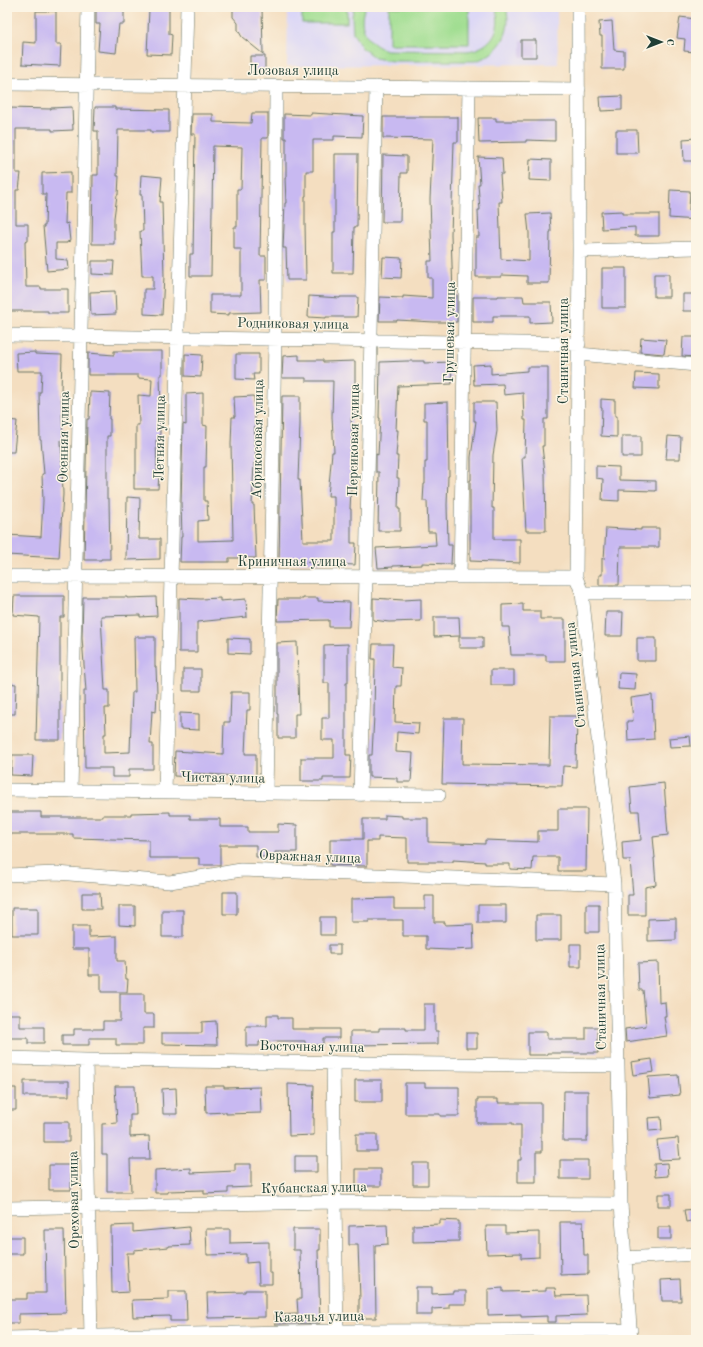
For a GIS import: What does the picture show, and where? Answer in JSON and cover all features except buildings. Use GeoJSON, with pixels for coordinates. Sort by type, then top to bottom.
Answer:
{"type":"FeatureCollection","features":[{"type":"Feature","properties":{"kind":"street","name":"Осенняя улица"},"geometry":{"type":"LineString","coordinates":[[71,791],[88,7]]}},
{"type":"Feature","properties":{"kind":"street","name":"Летняя улица"},"geometry":{"type":"LineString","coordinates":[[165,792],[187,7]]}},
{"type":"Feature","properties":{"kind":"street","name":"Станичная улица"},"geometry":{"type":"LineString","coordinates":[[578,7],[579,349],[576,577],[582,593],[614,884],[621,1204],[631,1335]]}},
{"type":"Feature","properties":{"kind":"street","name":"Лозовая улица"},"geometry":{"type":"LineString","coordinates":[[7,84],[579,89]]}},
{"type":"Feature","properties":{"kind":"street","name":"Абрикосовая улица"},"geometry":{"type":"LineString","coordinates":[[266,793],[275,339],[276,86]]}},
{"type":"Feature","properties":{"kind":"street","name":"Персиковая улица"},"geometry":{"type":"LineString","coordinates":[[360,795],[376,87]]}},
{"type":"Feature","properties":{"kind":"street","name":"Грушевая улица"},"geometry":{"type":"LineString","coordinates":[[460,577],[469,88]]}},
{"type":"Feature","properties":{"kind":"street"},"geometry":{"type":"LineString","coordinates":[[579,251],[696,248]]}},
{"type":"Feature","properties":{"kind":"street","name":"Родниковая улица"},"geometry":{"type":"LineString","coordinates":[[7,335],[465,342],[579,349],[696,365]]}},
{"type":"Feature","properties":{"kind":"street","name":"Криничная улица"},"geometry":{"type":"LineString","coordinates":[[7,576],[576,577]]}},
{"type":"Feature","properties":{"kind":"street"},"geometry":{"type":"LineString","coordinates":[[582,593],[696,593]]}},
{"type":"Feature","properties":{"kind":"street","name":"Чистая улица"},"geometry":{"type":"LineString","coordinates":[[7,790],[439,795]]}},
{"type":"Feature","properties":{"kind":"street","name":"Овражная улица"},"geometry":{"type":"LineString","coordinates":[[7,875],[57,873],[170,882],[240,870],[614,884]]}},
{"type":"Feature","properties":{"kind":"street","name":"Восточная улица"},"geometry":{"type":"LineString","coordinates":[[7,1058],[617,1066]]}},
{"type":"Feature","properties":{"kind":"street","name":"Ореховая улица"},"geometry":{"type":"LineString","coordinates":[[86,1060],[91,1338]]}},
{"type":"Feature","properties":{"kind":"street"},"geometry":{"type":"LineString","coordinates":[[333,1062],[337,1336]]}},
{"type":"Feature","properties":{"kind":"street","name":"Кубанская улица"},"geometry":{"type":"LineString","coordinates":[[7,1208],[335,1202],[621,1204]]}},
{"type":"Feature","properties":{"kind":"street"},"geometry":{"type":"LineString","coordinates":[[624,1258],[696,1254]]}},
{"type":"Feature","properties":{"kind":"street","name":"Казачья улица"},"geometry":{"type":"LineString","coordinates":[[7,1338],[631,1335]]}},
{"type":"Feature","properties":{"kind":"shaded area"},"geometry":{"type":"Polygon","coordinates":[[[288,7],[557,7],[558,64],[287,66],[288,7]]]}},
{"type":"Feature","properties":{"kind":"green space"},"geometry":{"type":"Polygon","coordinates":[[[302,7],[347,7],[347,23],[302,23],[302,7]]]}},
{"type":"Feature","properties":{"kind":"green space"},"geometry":{"type":"Polygon","coordinates":[[[354,7],[365,7],[362,21],[365,33],[369,39],[379,47],[386,50],[467,51],[475,49],[488,42],[496,30],[498,23],[495,7],[506,7],[508,25],[503,40],[498,47],[492,53],[476,61],[392,61],[375,58],[362,48],[353,33],[352,16],[354,7]]]}},
{"type":"Feature","properties":{"kind":"green space"},"geometry":{"type":"Polygon","coordinates":[[[389,7],[469,7],[469,44],[389,44],[389,7]]]}}]}
